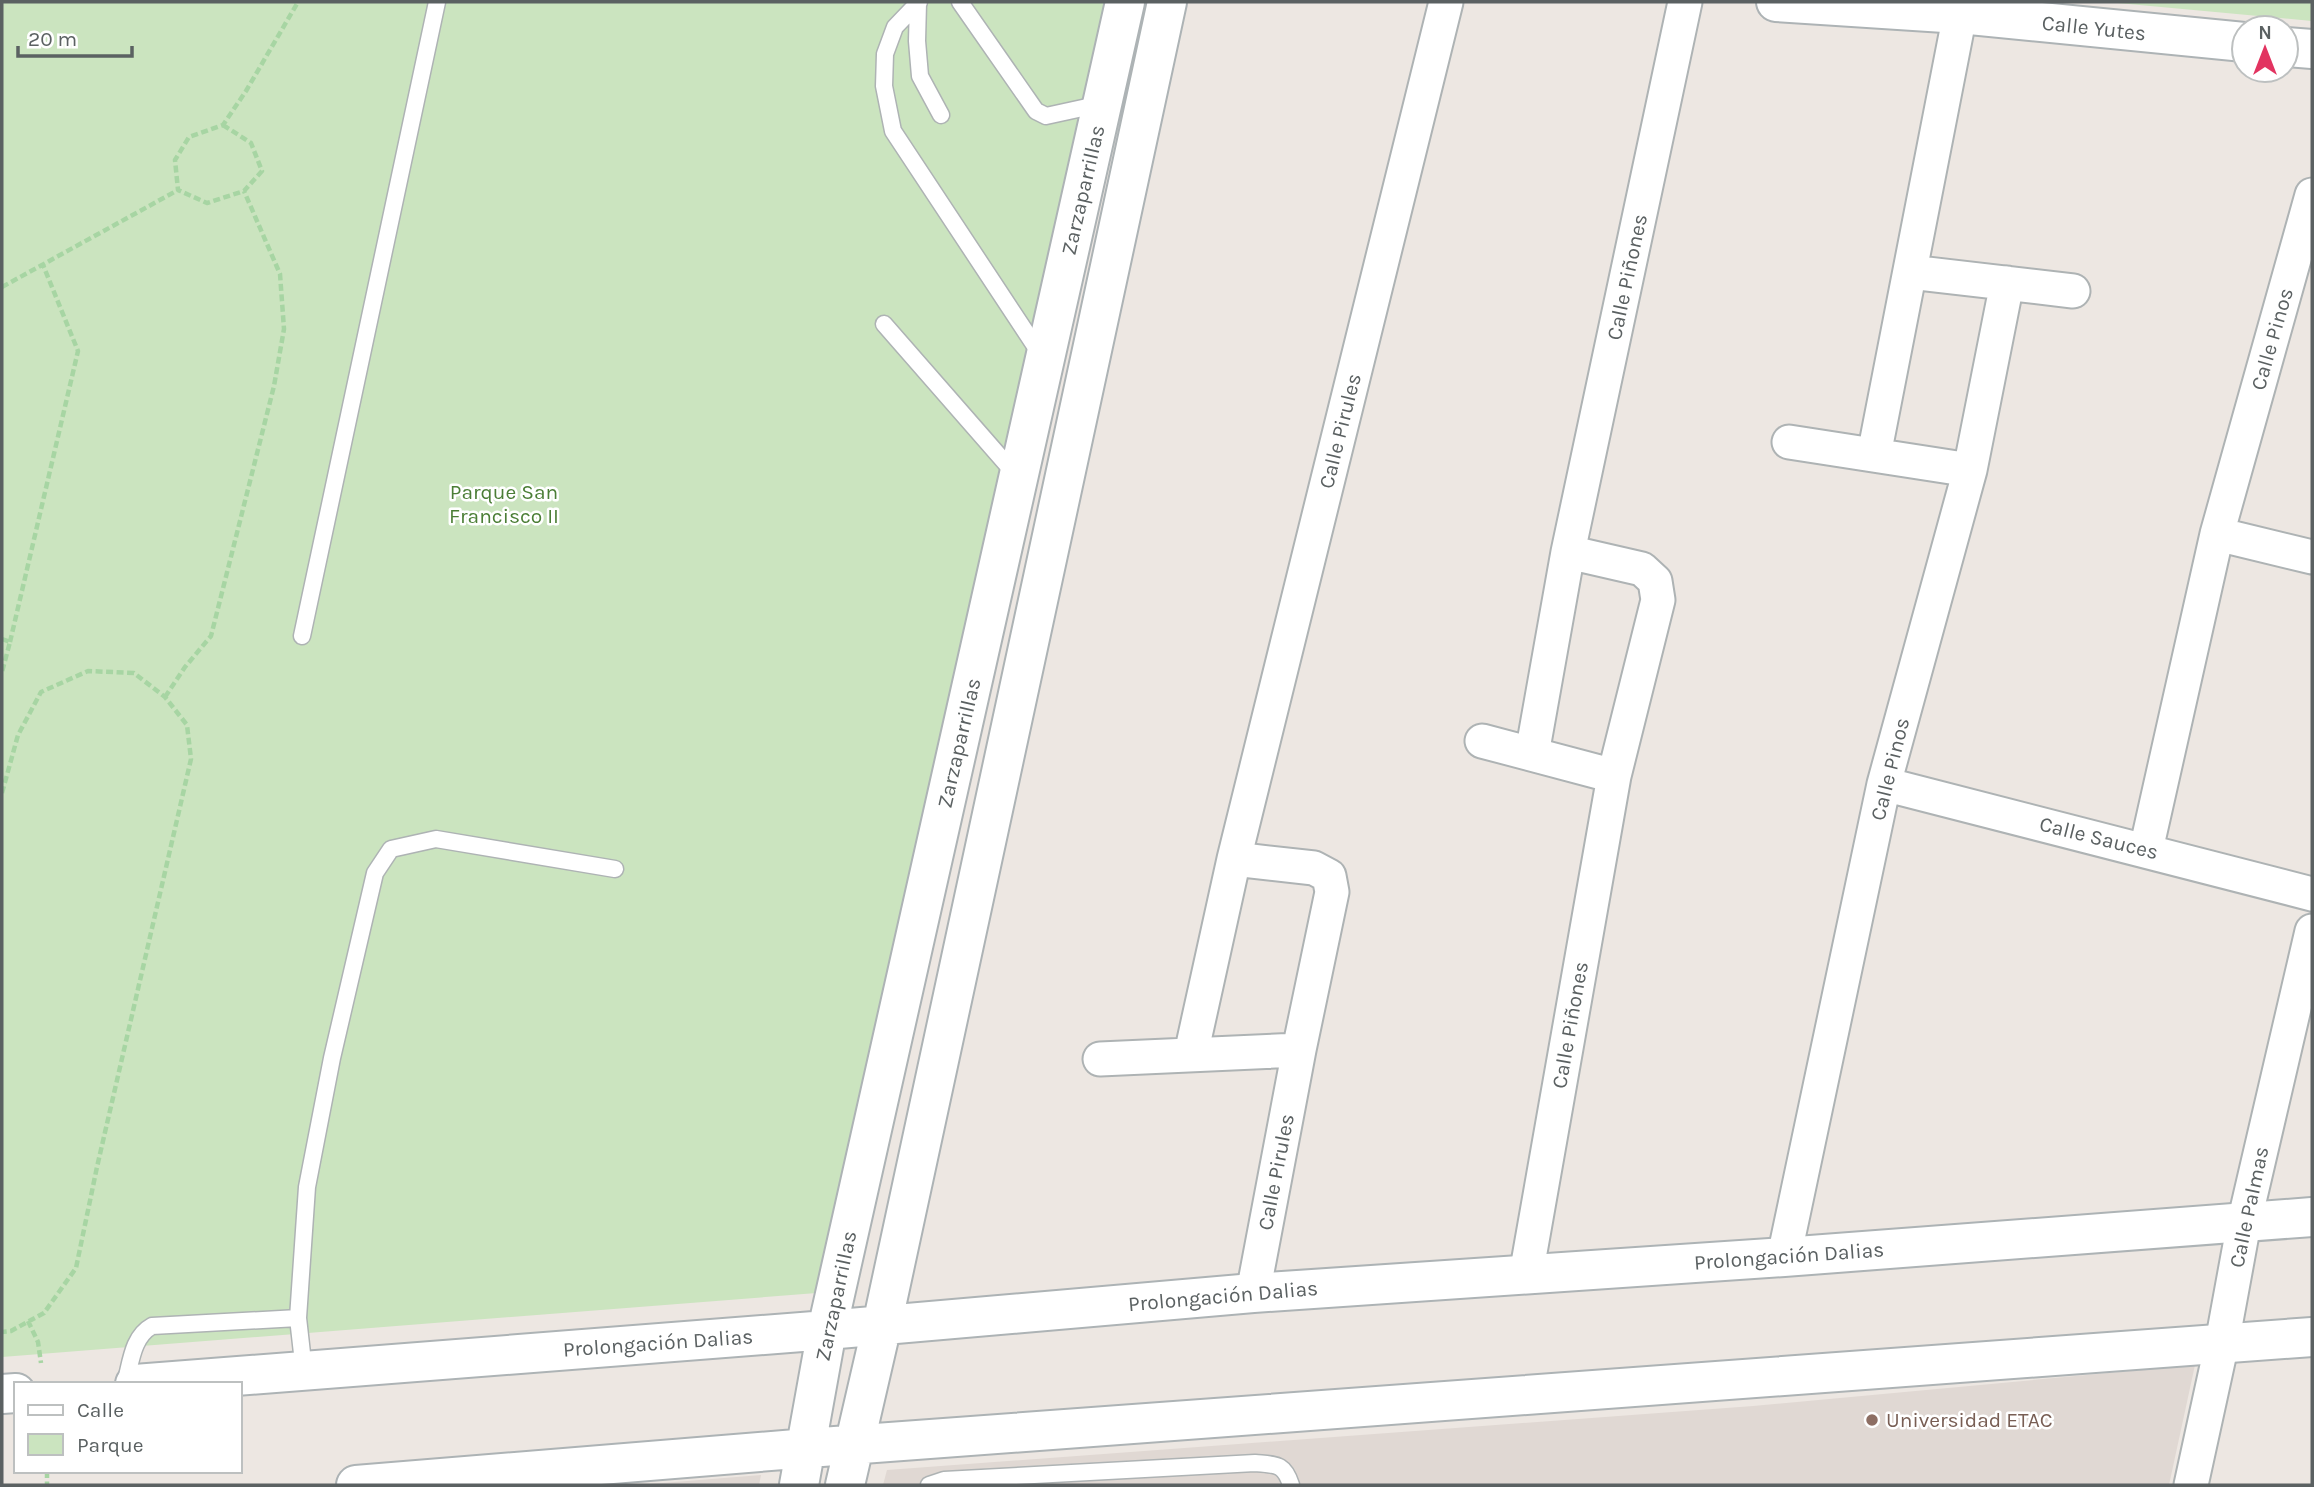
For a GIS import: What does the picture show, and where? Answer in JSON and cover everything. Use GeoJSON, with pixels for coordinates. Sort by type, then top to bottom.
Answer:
{"type":"FeatureCollection","features":[{"type":"Feature","properties":{"kind":"main road","name":"Zarzaparrillas"},"geometry":{"type":"LineString","coordinates":[[799,1485],[808,1448],[827,1330],[1125,2]]}},
{"type":"Feature","properties":{"kind":"main road","name":"Zarzaparrillas"},"geometry":{"type":"LineString","coordinates":[[845,1485],[882,1325],[1167,2]]}},
{"type":"Feature","properties":{"kind":"main road","name":"Calle Yutes"},"geometry":{"type":"LineString","coordinates":[[1776,2],[1960,14],[2230,41]]}},
{"type":"Feature","properties":{"kind":"main road","name":"Prolongación Dalias"},"geometry":{"type":"LineString","coordinates":[[161,1382],[827,1330],[1252,1293],[1784,1257],[2312,1217]]}},
{"type":"Feature","properties":{"kind":"main road"},"geometry":{"type":"LineString","coordinates":[[356,1485],[854,1444],[2312,1337]]}},
{"type":"Feature","properties":{"kind":"street","name":"Calle Pirules"},"geometry":{"type":"LineString","coordinates":[[1191,1054],[1234,859],[1446,2]]}},
{"type":"Feature","properties":{"kind":"street","name":"Calle Piñones"},"geometry":{"type":"LineString","coordinates":[[1532,754],[1568,552],[1685,2]]}},
{"type":"Feature","properties":{"kind":"street"},"geometry":{"type":"LineString","coordinates":[[1874,455],[1960,14]]}},
{"type":"Feature","properties":{"kind":"street","name":"Calle Pinos"},"geometry":{"type":"LineString","coordinates":[[2146,850],[2217,534],[2312,195]]}},
{"type":"Feature","properties":{"kind":"street"},"geometry":{"type":"LineString","coordinates":[[1910,272],[2073,291]]}},
{"type":"Feature","properties":{"kind":"street","name":"Calle Pinos"},"geometry":{"type":"LineString","coordinates":[[1784,1257],[1884,785],[1970,470],[2007,283]]}},
{"type":"Feature","properties":{"kind":"street"},"geometry":{"type":"LineString","coordinates":[[1789,442],[1970,470]]}},
{"type":"Feature","properties":{"kind":"street"},"geometry":{"type":"LineString","coordinates":[[2217,534],[2312,557]]}},
{"type":"Feature","properties":{"kind":"street","name":"Calle Piñones"},"geometry":{"type":"LineString","coordinates":[[1526,1275],[1614,776],[1658,600],[1655,581],[1642,569],[1568,552]]}},
{"type":"Feature","properties":{"kind":"street"},"geometry":{"type":"LineString","coordinates":[[1482,741],[1614,776]]}},
{"type":"Feature","properties":{"kind":"street","name":"Calle Sauces"},"geometry":{"type":"LineString","coordinates":[[1884,785],[2312,894]]}},
{"type":"Feature","properties":{"kind":"street","name":"Calle Pirules"},"geometry":{"type":"LineString","coordinates":[[1234,859],[1314,868],[1329,876],[1332,892],[1252,1293]]}},
{"type":"Feature","properties":{"kind":"street","name":"Calle Palmas"},"geometry":{"type":"LineString","coordinates":[[2191,1485],[2222,1343],[2244,1223],[2312,931]]}},
{"type":"Feature","properties":{"kind":"street"},"geometry":{"type":"LineString","coordinates":[[1100,1059],[1299,1050]]}},
{"type":"Feature","properties":{"kind":"lane"},"geometry":{"type":"LineString","coordinates":[[302,636],[437,2]]}},
{"type":"Feature","properties":{"kind":"lane"},"geometry":{"type":"LineString","coordinates":[[919,2],[917,41],[920,76],[941,115]]}},
{"type":"Feature","properties":{"kind":"lane"},"geometry":{"type":"LineString","coordinates":[[919,2],[895,27],[885,54],[884,86],[893,131],[1045,360]]}},
{"type":"Feature","properties":{"kind":"lane"},"geometry":{"type":"LineString","coordinates":[[960,2],[1036,111],[1046,116],[1103,104]]}},
{"type":"Feature","properties":{"kind":"lane"},"geometry":{"type":"LineString","coordinates":[[884,324],[1018,478]]}},
{"type":"Feature","properties":{"kind":"lane"},"geometry":{"type":"LineString","coordinates":[[304,1371],[298,1318],[307,1187],[332,1058],[375,873],[391,849],[436,839],[615,869]]}},
{"type":"Feature","properties":{"kind":"lane"},"geometry":{"type":"LineString","coordinates":[[126,1382],[136,1341],[143,1331],[152,1326],[298,1318]]}},
{"type":"Feature","properties":{"kind":"lane"},"geometry":{"type":"LineString","coordinates":[[929,1485],[944,1480],[1255,1463],[1277,1465],[1287,1472],[1291,1485]]}},
{"type":"Feature","properties":{"kind":"path"},"geometry":{"type":"LineString","coordinates":[[178,190],[175,160],[189,137],[223,125],[298,2]]}},
{"type":"Feature","properties":{"kind":"path"},"geometry":{"type":"LineString","coordinates":[[178,190],[207,202],[244,191],[262,171],[251,143],[223,125]]}},
{"type":"Feature","properties":{"kind":"path"},"geometry":{"type":"LineString","coordinates":[[2,287],[178,190]]}},
{"type":"Feature","properties":{"kind":"path"},"geometry":{"type":"LineString","coordinates":[[165,697],[211,636],[274,386],[284,329],[279,274],[244,191]]}},
{"type":"Feature","properties":{"kind":"path"},"geometry":{"type":"LineString","coordinates":[[2,672],[78,351],[43,265]]}},
{"type":"Feature","properties":{"kind":"path"},"geometry":{"type":"LineString","coordinates":[[2,639],[10,642]]}},
{"type":"Feature","properties":{"kind":"path"},"geometry":{"type":"LineString","coordinates":[[2,793],[18,735],[41,692],[88,671],[134,673],[165,697],[187,725],[191,759],[76,1268],[44,1313],[11,1331],[2,1332]]}},
{"type":"Feature","properties":{"kind":"path"},"geometry":{"type":"LineString","coordinates":[[28,1321],[38,1342],[29,1382]]}},
{"type":"Feature","properties":{"kind":"shaded area","name":"Universidad ETAC"},"geometry":{"type":"Polygon","coordinates":[[[2195,1365],[2169,1485],[883,1485],[887,1470],[1753,1406],[2195,1365]]]}},
{"type":"Feature","properties":{"kind":"shaded area"},"geometry":{"type":"Polygon","coordinates":[[[761,1475],[759,1485],[638,1485],[761,1475]]]}},
{"type":"Feature","properties":{"kind":"green space","name":"Parque San Francisco II"},"geometry":{"type":"Polygon","coordinates":[[[2,2],[1118,2],[855,1290],[2,1357],[2,2]]]}},
{"type":"Feature","properties":{"kind":"green space"},"geometry":{"type":"Polygon","coordinates":[[[2107,2],[2312,2],[2312,21],[2300,20],[2300,14],[2236,14],[2107,2]]]}},
{"type":"Feature","properties":{"kind":"place","name":"Universidad ETAC"},"geometry":{"type":"Point","coordinates":[1872,1420]}}]}
